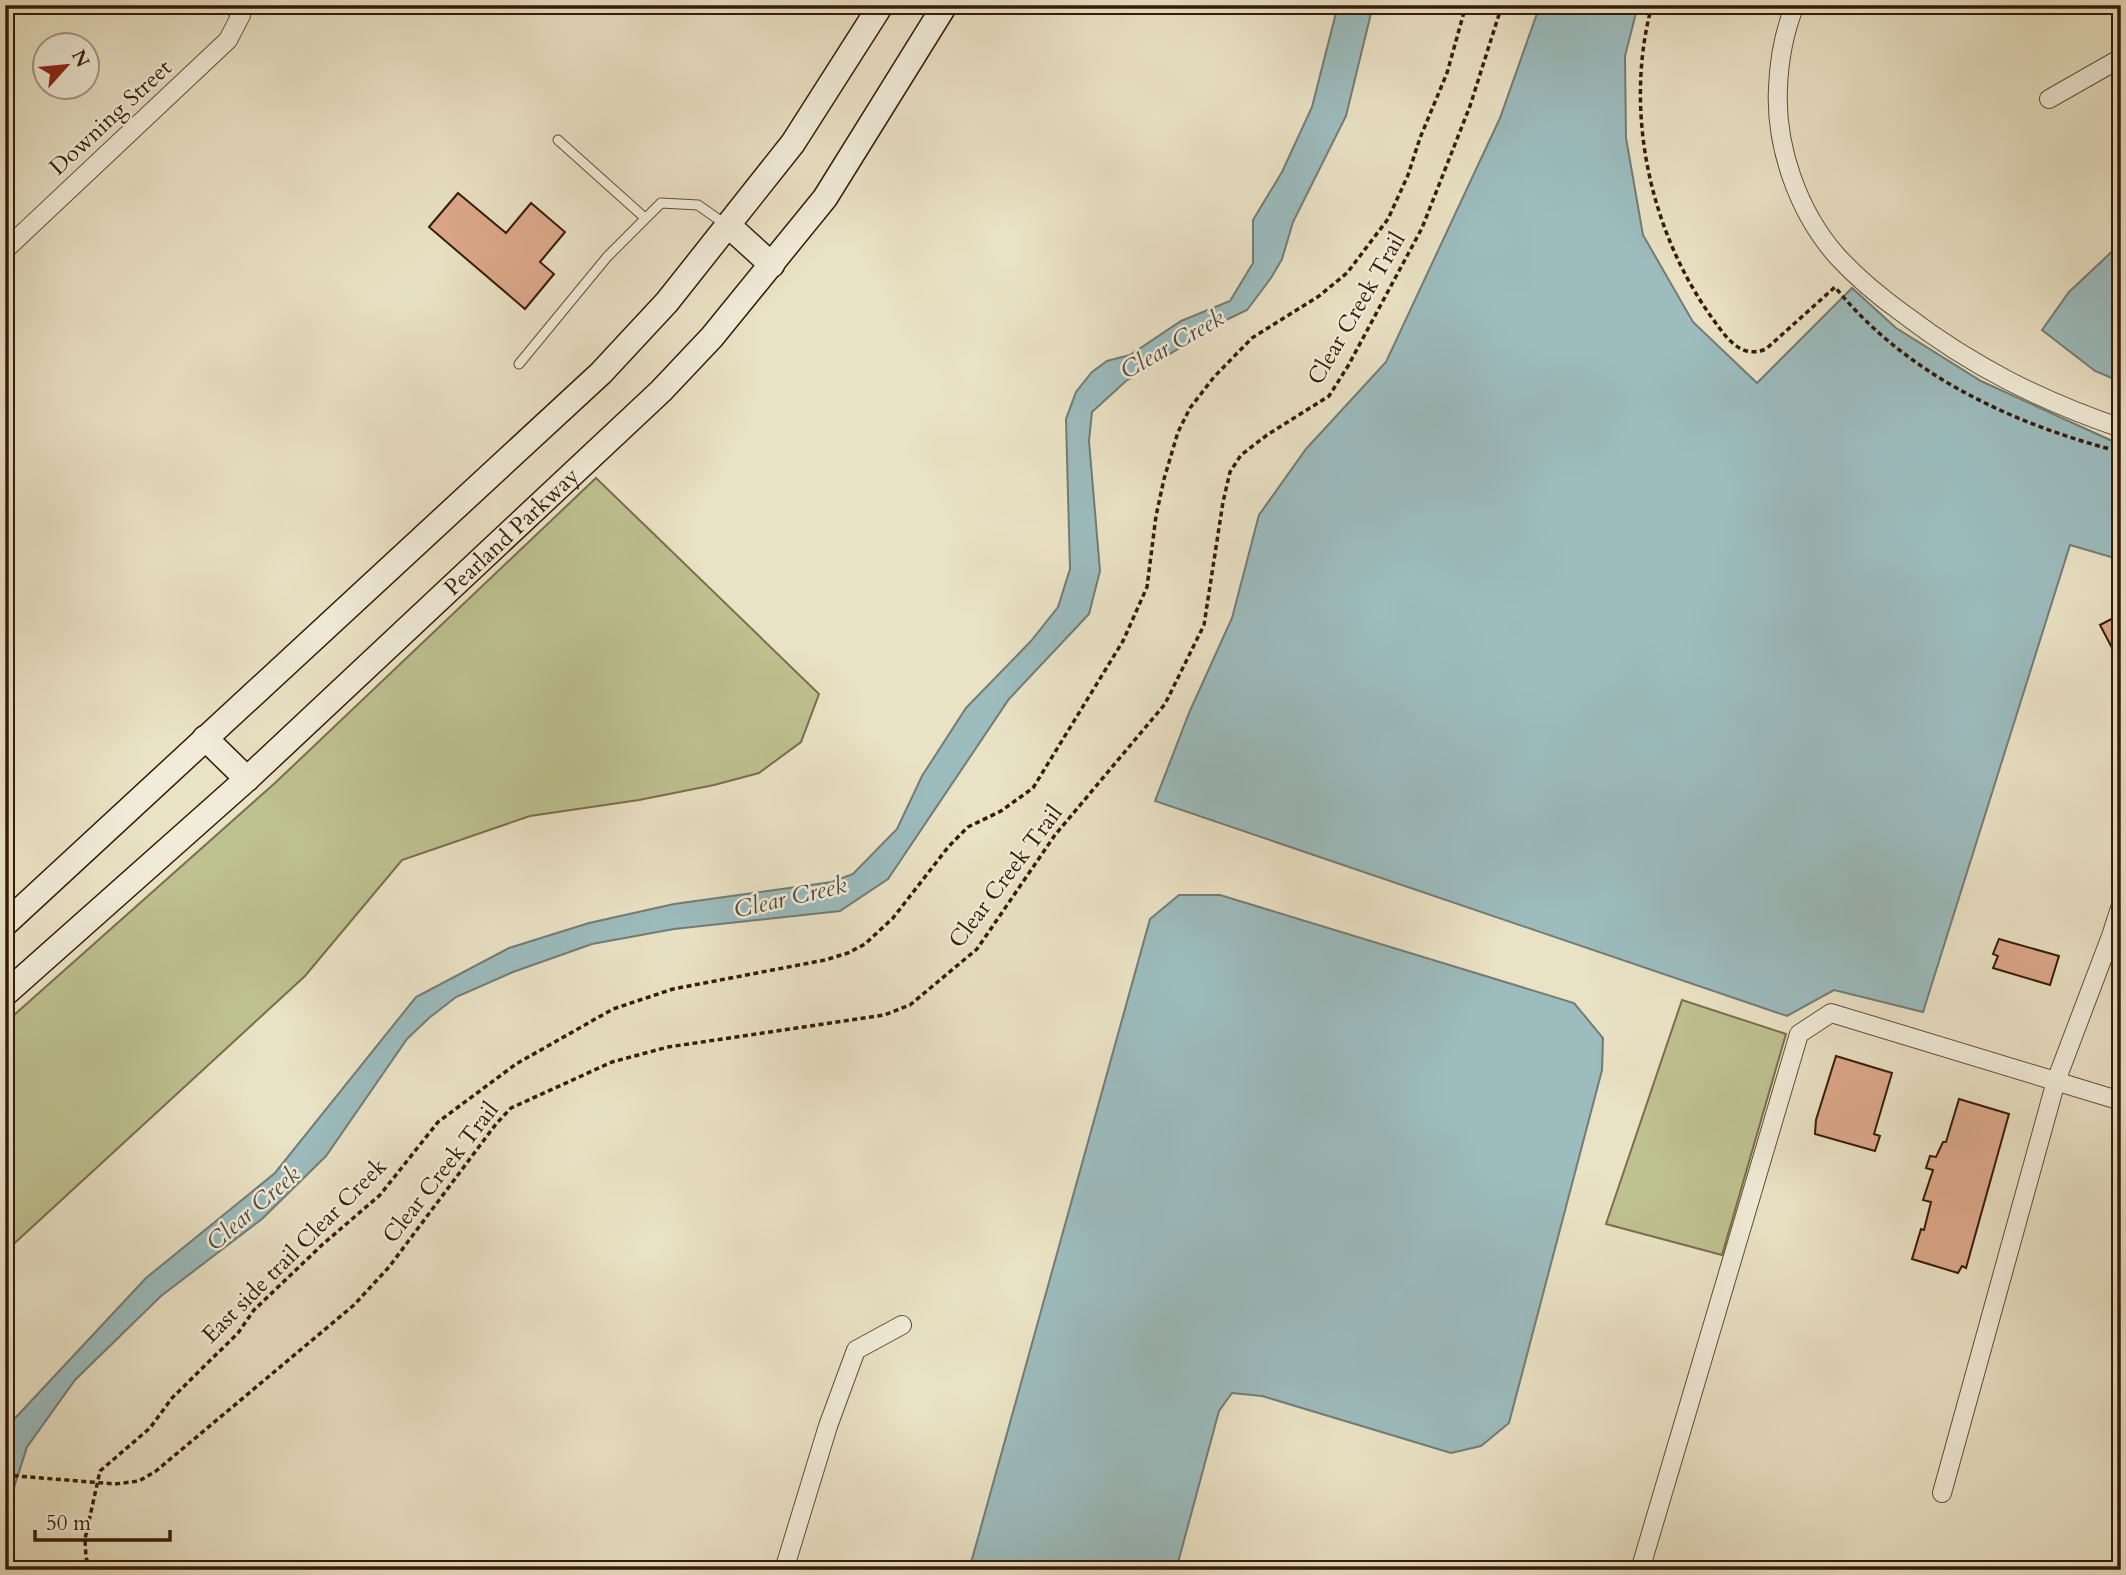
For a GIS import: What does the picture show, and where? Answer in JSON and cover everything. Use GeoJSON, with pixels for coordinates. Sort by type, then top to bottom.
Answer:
{"type":"FeatureCollection","features":[{"type":"Feature","properties":{"kind":"main road"},"geometry":{"type":"LineString","coordinates":[[5,924],[601,373],[667,302],[793,143],[881,5]]}},
{"type":"Feature","properties":{"kind":"main road","name":"Pearland Parkway"},"geometry":{"type":"LineString","coordinates":[[5,994],[247,779],[649,404],[712,337],[825,198],[945,5]]}},
{"type":"Feature","properties":{"kind":"main road"},"geometry":{"type":"LineString","coordinates":[[729,226],[772,265]]}},
{"type":"Feature","properties":{"kind":"main road"},"geometry":{"type":"LineString","coordinates":[[205,738],[247,779]]}},
{"type":"Feature","properties":{"kind":"street"},"geometry":{"type":"LineString","coordinates":[[1796,5],[1789,20],[1779,63],[1777,106],[1781,138],[1800,196],[1813,222],[1835,254],[1866,285],[1942,343],[2020,389],[2078,414],[2121,428]]}},
{"type":"Feature","properties":{"kind":"street","name":"Downing Street"},"geometry":{"type":"LineString","coordinates":[[5,250],[228,40],[237,10]]}},
{"type":"Feature","properties":{"kind":"street"},"geometry":{"type":"LineString","coordinates":[[2049,99],[2121,58]]}},
{"type":"Feature","properties":{"kind":"street"},"geometry":{"type":"LineString","coordinates":[[1942,1493],[2056,1081],[2121,905]]}},
{"type":"Feature","properties":{"kind":"street"},"geometry":{"type":"LineString","coordinates":[[1640,1570],[1799,1034],[1831,1013],[2121,1101]]}},
{"type":"Feature","properties":{"kind":"street"},"geometry":{"type":"LineString","coordinates":[[784,1570],[828,1426],[856,1350],[902,1325]]}},
{"type":"Feature","properties":{"kind":"lane"},"geometry":{"type":"LineString","coordinates":[[558,140],[645,218]]}},
{"type":"Feature","properties":{"kind":"lane"},"geometry":{"type":"LineString","coordinates":[[519,364],[607,257],[660,203],[698,205],[729,226]]}},
{"type":"Feature","properties":{"kind":"path","name":"East side trail Clear Creek"},"geometry":{"type":"LineString","coordinates":[[99,1482],[100,1471],[149,1428],[172,1398],[238,1333],[254,1310],[323,1244],[380,1195],[438,1122],[497,1078],[516,1064],[613,1009],[673,989],[825,960],[865,944],[893,918],[949,846],[968,827],[1001,811],[1033,788],[1123,640],[1147,587],[1164,478],[1178,432],[1190,408],[1233,356],[1252,338],[1319,296],[1347,273],[1388,219],[1447,73],[1466,5]]}},
{"type":"Feature","properties":{"kind":"path","name":"Clear Creek Trail"},"geometry":{"type":"LineString","coordinates":[[5,1475],[116,1484],[139,1481],[156,1471],[354,1305],[389,1267],[496,1124],[511,1108],[612,1062],[668,1047],[884,1015],[910,1005],[977,949],[1055,835],[1165,704],[1205,625],[1230,472],[1241,454],[1329,396],[1348,366],[1422,228],[1470,106],[1502,5]]}},
{"type":"Feature","properties":{"kind":"path"},"geometry":{"type":"LineString","coordinates":[[1651,5],[1641,69],[1641,108],[1647,160],[1656,200],[1666,234],[1690,284],[1728,339],[1748,352],[1766,349],[1835,286],[1874,330],[1907,357],[1948,382],[1993,408],[2037,426],[2121,452]]}},
{"type":"Feature","properties":{"kind":"path"},"geometry":{"type":"LineString","coordinates":[[92,1570],[86,1558],[85,1539],[99,1482]]}},
{"type":"Feature","properties":{"kind":"green space"},"geometry":{"type":"Polygon","coordinates":[[[596,478],[819,694],[801,742],[759,773],[639,800],[530,816],[402,860],[305,976],[5,1252],[5,1023],[275,783],[596,478]]]}},
{"type":"Feature","properties":{"kind":"green space"},"geometry":{"type":"Polygon","coordinates":[[[1682,1000],[1786,1034],[1722,1255],[1606,1224],[1682,1000]]]}},
{"type":"Feature","properties":{"kind":"water","name":"Clear Creek"},"geometry":{"type":"Polygon","coordinates":[[[1338,5],[1373,5],[1346,116],[1293,222],[1282,259],[1247,310],[1222,322],[1126,381],[1092,412],[1089,441],[1100,571],[1089,614],[1009,699],[888,879],[840,911],[674,929],[592,944],[513,972],[456,997],[429,1018],[407,1039],[326,1156],[262,1219],[161,1296],[75,1380],[27,1447],[10,1500],[8,1570],[5,1570],[5,1429],[146,1278],[275,1173],[416,997],[509,948],[589,923],[674,904],[832,882],[853,874],[897,829],[922,776],[966,708],[1031,641],[1058,607],[1070,569],[1066,419],[1076,392],[1092,372],[1107,361],[1130,355],[1181,321],[1230,301],[1253,263],[1253,220],[1282,172],[1312,107],[1338,5]]]}},
{"type":"Feature","properties":{"kind":"water"},"geometry":{"type":"Polygon","coordinates":[[[1540,5],[1638,5],[1625,56],[1626,138],[1643,235],[1693,322],[1757,383],[1852,288],[1896,328],[1981,381],[2121,445],[2121,560],[2070,545],[1923,1012],[1834,990],[1787,1016],[1155,801],[1189,713],[1232,618],[1259,515],[1306,449],[1386,362],[1500,118],[1540,5]]]}},
{"type":"Feature","properties":{"kind":"water"},"geometry":{"type":"Polygon","coordinates":[[[2121,243],[2121,382],[2095,371],[2042,330],[2069,292],[2121,243]]]}},
{"type":"Feature","properties":{"kind":"water"},"geometry":{"type":"Polygon","coordinates":[[[1179,895],[1220,895],[1574,1003],[1603,1038],[1602,1070],[1509,1423],[1481,1446],[1451,1453],[1262,1396],[1232,1393],[1219,1411],[1176,1570],[969,1570],[1150,919],[1179,895]]]}},
{"type":"Feature","properties":{"kind":"building"},"geometry":{"type":"Polygon","coordinates":[[[458,193],[506,233],[531,203],[565,232],[540,262],[554,274],[525,309],[429,227],[458,193]]]}},
{"type":"Feature","properties":{"kind":"building"},"geometry":{"type":"Polygon","coordinates":[[[2121,614],[2121,665],[2100,625],[2121,614]]]}},
{"type":"Feature","properties":{"kind":"building"},"geometry":{"type":"Polygon","coordinates":[[[1999,939],[2059,956],[2050,985],[1993,968],[1998,956],[1993,954],[1999,939]]]}},
{"type":"Feature","properties":{"kind":"building"},"geometry":{"type":"Polygon","coordinates":[[[1836,1056],[1892,1073],[1874,1134],[1880,1136],[1875,1151],[1815,1134],[1816,1120],[1836,1056]]]}},
{"type":"Feature","properties":{"kind":"building"},"geometry":{"type":"Polygon","coordinates":[[[1959,1099],[2009,1114],[1966,1268],[1962,1266],[1958,1273],[1912,1259],[1921,1229],[1924,1230],[1931,1202],[1923,1200],[1933,1170],[1926,1168],[1930,1156],[1936,1157],[1943,1142],[1946,1142],[1959,1099]]]}}]}
